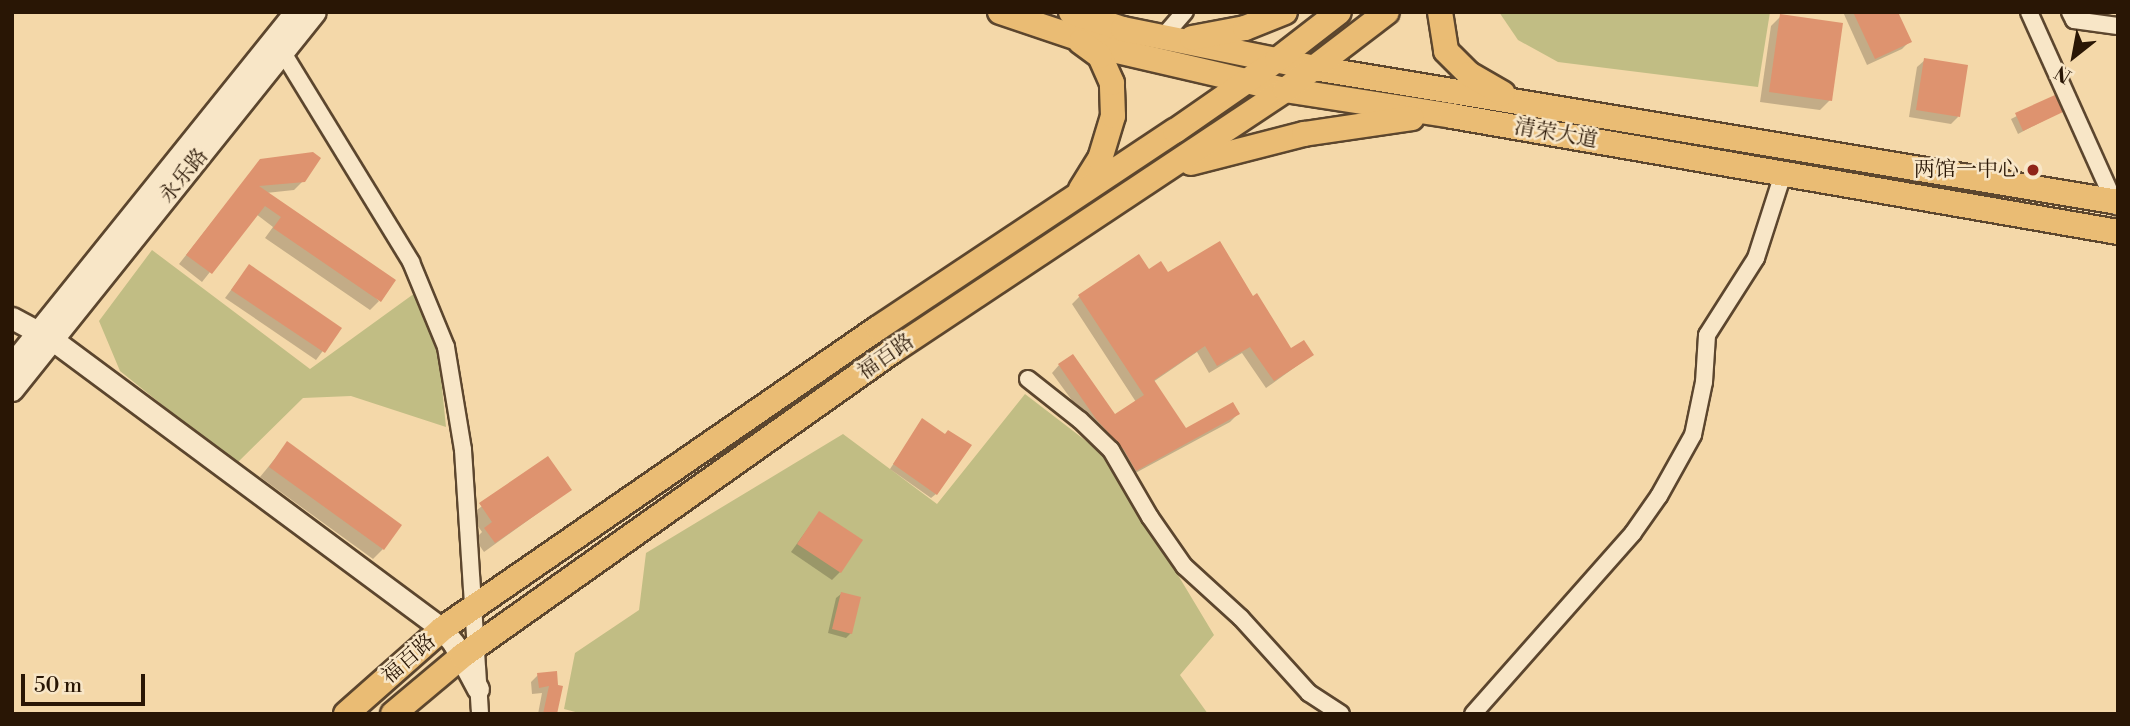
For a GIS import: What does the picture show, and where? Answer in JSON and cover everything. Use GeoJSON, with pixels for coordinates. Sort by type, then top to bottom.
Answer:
{"type":"FeatureCollection","features":[{"type":"Feature","properties":{"kind":"main road","name":"清荣大道"},"geometry":{"type":"LineString","coordinates":[[1000,12],[1113,50],[1285,90],[1452,116],[2118,232]]}},
{"type":"Feature","properties":{"kind":"main road","name":"清荣大道"},"geometry":{"type":"LineString","coordinates":[[1071,12],[1164,38],[1314,68],[2117,205]]}},
{"type":"Feature","properties":{"kind":"main road"},"geometry":{"type":"LineString","coordinates":[[1164,38],[1205,38],[1245,28],[1285,12]]}},
{"type":"Feature","properties":{"kind":"main road","name":"福百路"},"geometry":{"type":"LineString","coordinates":[[346,714],[442,629],[878,328],[1248,81],[1339,12]]}},
{"type":"Feature","properties":{"kind":"main road","name":"福百路"},"geometry":{"type":"LineString","coordinates":[[393,714],[469,652],[894,350],[1285,90],[1387,12]]}},
{"type":"Feature","properties":{"kind":"main road"},"geometry":{"type":"LineString","coordinates":[[1440,12],[1446,51],[1469,74],[1516,102]]}},
{"type":"Feature","properties":{"kind":"main road"},"geometry":{"type":"LineString","coordinates":[[1070,202],[1100,159],[1113,116],[1112,83],[1100,57],[1075,38]]}},
{"type":"Feature","properties":{"kind":"main road"},"geometry":{"type":"LineString","coordinates":[[1154,178],[1209,156],[1304,134],[1364,124],[1452,116]]}},
{"type":"Feature","properties":{"kind":"street","name":"永乐路"},"geometry":{"type":"LineString","coordinates":[[279,45],[295,12]]}},
{"type":"Feature","properties":{"kind":"street","name":"永乐路"},"geometry":{"type":"LineString","coordinates":[[45,336],[279,45],[315,12]]}},
{"type":"Feature","properties":{"kind":"street"},"geometry":{"type":"LineString","coordinates":[[1164,38],[1185,12]]}},
{"type":"Feature","properties":{"kind":"street"},"geometry":{"type":"LineString","coordinates":[[2029,12],[2117,205]]}},
{"type":"Feature","properties":{"kind":"street"},"geometry":{"type":"LineString","coordinates":[[2070,12],[2074,20],[2118,26]]}},
{"type":"Feature","properties":{"kind":"street"},"geometry":{"type":"LineString","coordinates":[[279,45],[411,262],[446,347],[463,450],[473,608],[469,652],[478,689],[480,714]]}},
{"type":"Feature","properties":{"kind":"street"},"geometry":{"type":"LineString","coordinates":[[1473,714],[1633,533],[1659,496],[1693,435],[1704,382],[1707,335],[1756,258],[1783,174]]}},
{"type":"Feature","properties":{"kind":"street"},"geometry":{"type":"LineString","coordinates":[[12,318],[45,336],[442,629],[469,652]]}},
{"type":"Feature","properties":{"kind":"street"},"geometry":{"type":"LineString","coordinates":[[12,364],[45,336]]}},
{"type":"Feature","properties":{"kind":"street"},"geometry":{"type":"LineString","coordinates":[[12,390],[45,336]]}},
{"type":"Feature","properties":{"kind":"street"},"geometry":{"type":"LineString","coordinates":[[1028,379],[1080,420],[1111,450],[1150,517],[1184,566],[1241,618],[1309,693],[1342,714]]}},
{"type":"Feature","properties":{"kind":"shaded area"},"geometry":{"type":"Polygon","coordinates":[[[1499,12],[1770,12],[1758,87],[1558,62],[1518,40],[1499,12]]]}},
{"type":"Feature","properties":{"kind":"shaded area"},"geometry":{"type":"Polygon","coordinates":[[[152,250],[310,369],[415,293],[439,358],[446,427],[351,396],[303,398],[236,464],[120,371],[99,321],[152,250]]]}},
{"type":"Feature","properties":{"kind":"shaded area"},"geometry":{"type":"Polygon","coordinates":[[[1025,394],[1107,457],[1214,635],[1180,675],[1208,714],[583,714],[564,709],[575,653],[639,610],[646,553],[843,434],[937,504],[1025,394]]]}},
{"type":"Feature","properties":{"kind":"building"},"geometry":{"type":"Polygon","coordinates":[[[1853,12],[1898,12],[1912,42],[1875,59],[1853,12]]]}},
{"type":"Feature","properties":{"kind":"building"},"geometry":{"type":"Polygon","coordinates":[[[1780,14],[1843,23],[1832,101],[1769,92],[1780,14]]]}},
{"type":"Feature","properties":{"kind":"building"},"geometry":{"type":"Polygon","coordinates":[[[1924,58],[1968,65],[1960,117],[1916,110],[1924,58]]]}},
{"type":"Feature","properties":{"kind":"building"},"geometry":{"type":"Polygon","coordinates":[[[2055,95],[2063,112],[2023,131],[2015,113],[2055,95]]]}},
{"type":"Feature","properties":{"kind":"building"},"geometry":{"type":"Polygon","coordinates":[[[313,152],[321,158],[305,182],[259,186],[396,280],[381,302],[273,228],[281,217],[265,206],[212,274],[186,255],[260,159],[313,152]]]}},
{"type":"Feature","properties":{"kind":"building"},"geometry":{"type":"Polygon","coordinates":[[[1220,241],[1253,296],[1257,293],[1291,348],[1304,340],[1314,355],[1274,381],[1250,347],[1217,366],[1205,346],[1154,380],[1186,428],[1233,402],[1240,414],[1136,471],[1124,450],[1096,419],[1058,364],[1073,354],[1115,414],[1144,395],[1078,295],[1139,254],[1149,269],[1161,261],[1168,272],[1220,241]]]}},
{"type":"Feature","properties":{"kind":"building"},"geometry":{"type":"Polygon","coordinates":[[[249,264],[342,328],[325,353],[231,290],[249,264]]]}},
{"type":"Feature","properties":{"kind":"building"},"geometry":{"type":"Polygon","coordinates":[[[922,418],[945,434],[948,430],[972,445],[937,495],[893,464],[922,418]]]}},
{"type":"Feature","properties":{"kind":"building"},"geometry":{"type":"Polygon","coordinates":[[[287,441],[402,525],[384,550],[269,467],[287,441]]]}},
{"type":"Feature","properties":{"kind":"building"},"geometry":{"type":"Polygon","coordinates":[[[548,456],[572,490],[495,543],[484,528],[492,522],[479,503],[548,456]]]}},
{"type":"Feature","properties":{"kind":"building"},"geometry":{"type":"Polygon","coordinates":[[[819,511],[863,540],[841,573],[797,544],[819,511]]]}},
{"type":"Feature","properties":{"kind":"building"},"geometry":{"type":"Polygon","coordinates":[[[841,592],[861,597],[852,634],[832,629],[841,592]]]}},
{"type":"Feature","properties":{"kind":"building"},"geometry":{"type":"Polygon","coordinates":[[[557,671],[558,685],[563,686],[557,714],[543,714],[549,686],[539,688],[537,673],[557,671]]]}},
{"type":"Feature","properties":{"kind":"place","name":"两馆一中心"},"geometry":{"type":"Point","coordinates":[2033,170]}}]}
